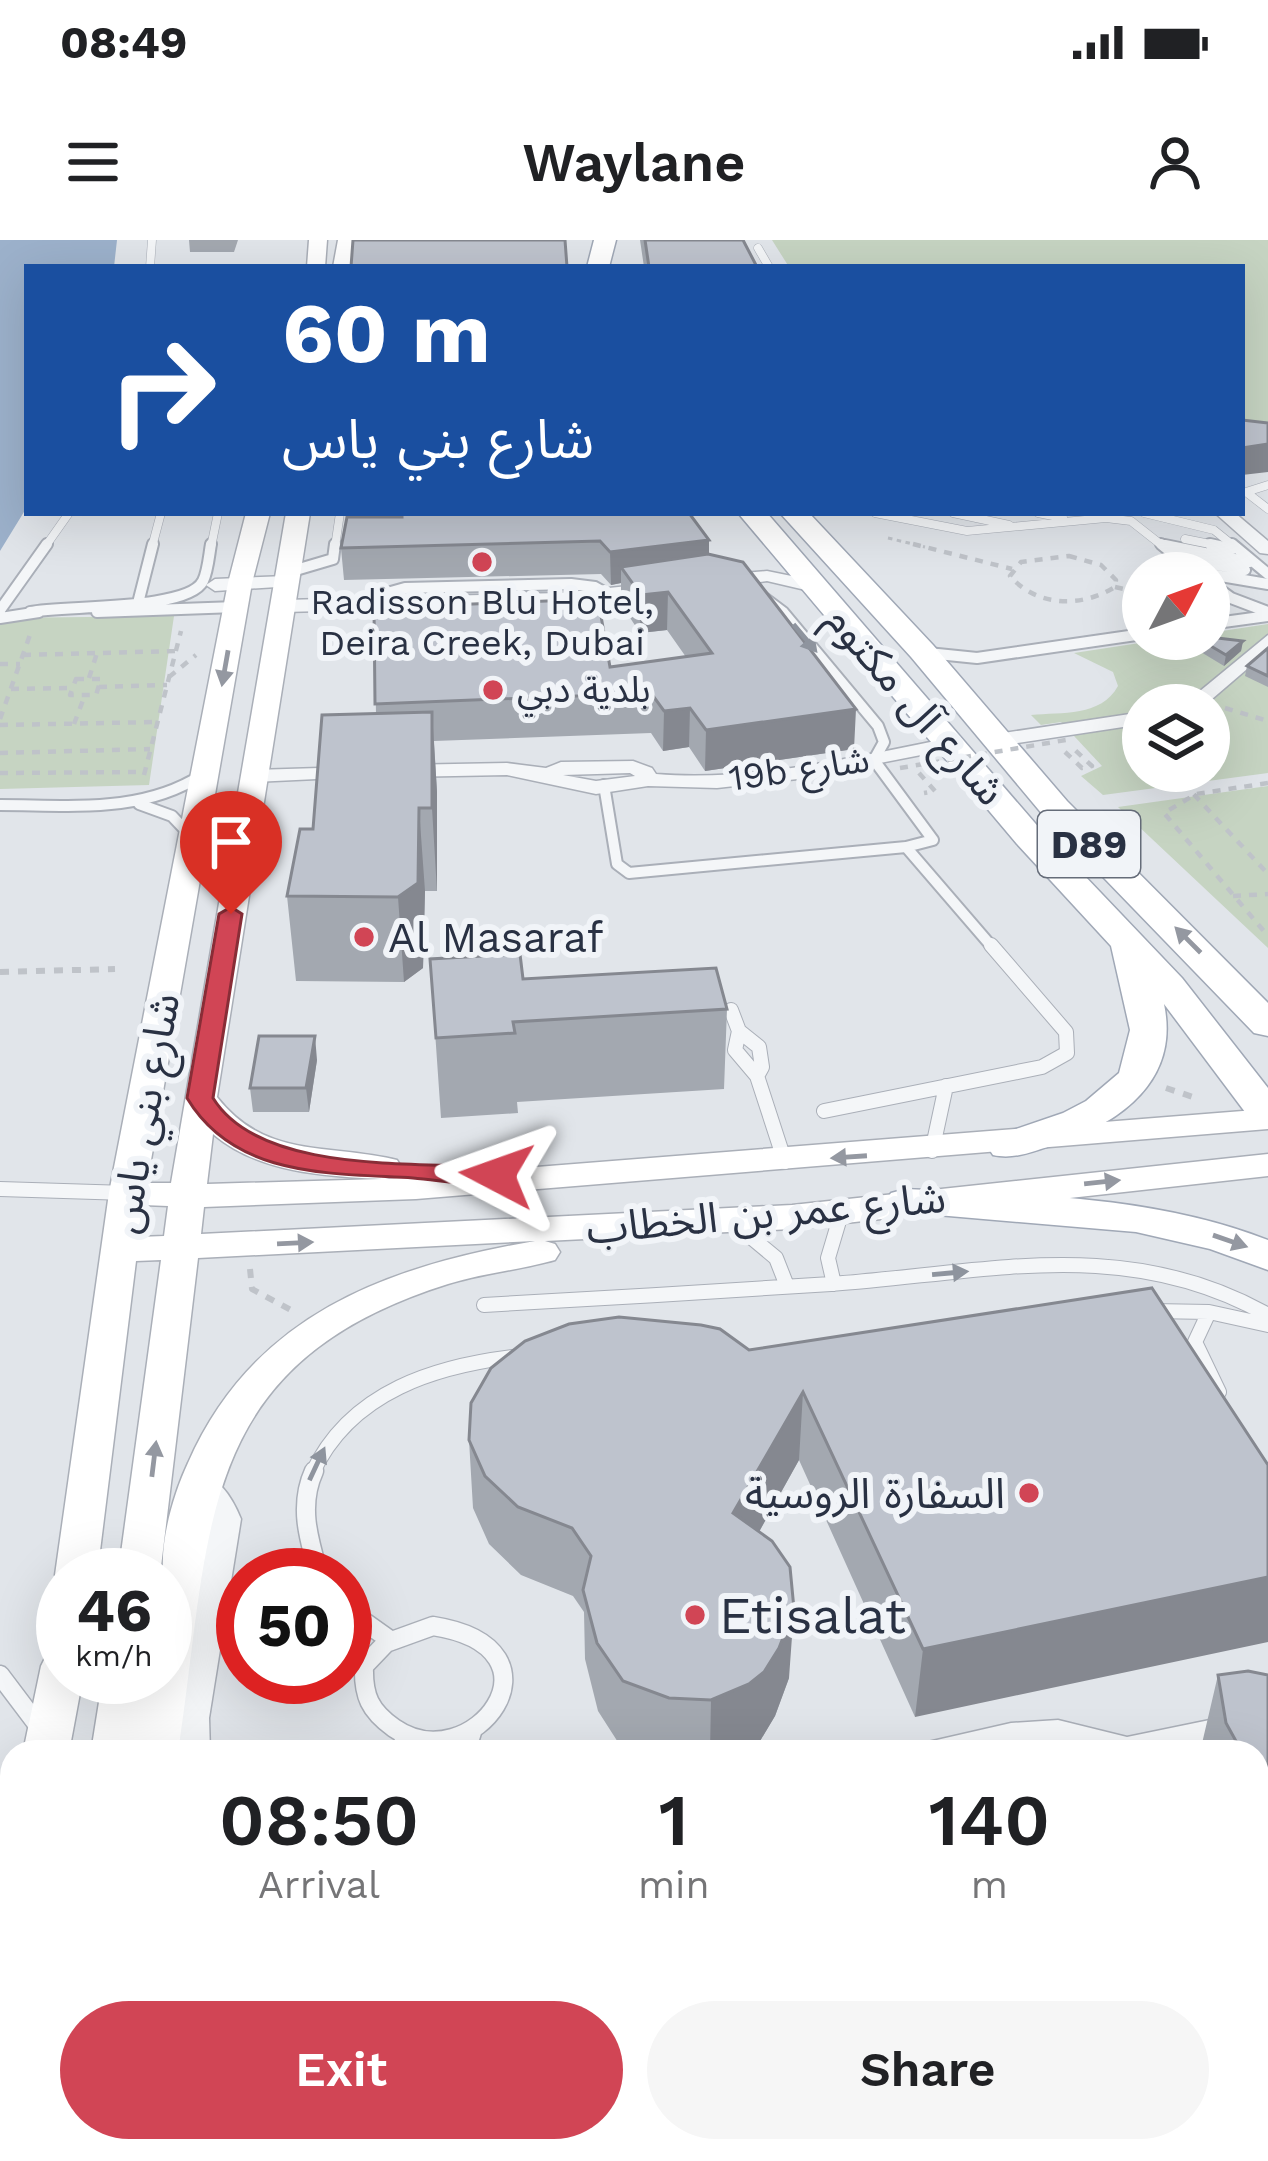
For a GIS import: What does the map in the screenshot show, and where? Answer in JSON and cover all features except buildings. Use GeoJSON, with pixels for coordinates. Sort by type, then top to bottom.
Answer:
{"type":"FeatureCollection","features":[{"type":"Feature","properties":{"kind":"main road","name":"شارع بني ياس"},"geometry":{"type":"LineString","coordinates":[[80,1548],[127,1192],[237,590],[257,516]]}},
{"type":"Feature","properties":{"kind":"main road"},"geometry":{"type":"LineString","coordinates":[[237,590],[270,516]]}},
{"type":"Feature","properties":{"kind":"main road","name":"شارع بني ياس"},"geometry":{"type":"LineString","coordinates":[[142,1548],[185,1196],[298,516]]}},
{"type":"Feature","properties":{"kind":"main road"},"geometry":{"type":"LineString","coordinates":[[757,519],[792,516]]}},
{"type":"Feature","properties":{"kind":"main road","name":"شارع آل مكتوم"},"geometry":{"type":"LineString","coordinates":[[805,516],[1089,844],[1268,1025]]}},
{"type":"Feature","properties":{"kind":"main road","name":"شارع آل مكتوم"},"geometry":{"type":"LineString","coordinates":[[757,519],[1209,1034],[1268,1117]]}},
{"type":"Feature","properties":{"kind":"main road"},"geometry":{"type":"LineString","coordinates":[[237,590],[255,600],[286,586]]}},
{"type":"Feature","properties":{"kind":"main road"},"geometry":{"type":"LineString","coordinates":[[237,590],[262,620],[243,721],[255,763]]}},
{"type":"Feature","properties":{"kind":"main road"},"geometry":{"type":"LineString","coordinates":[[1007,1146],[1085,1120],[1135,1078],[1146,1055],[1149,1031],[1128,940]]}},
{"type":"Feature","properties":{"kind":"main road"},"geometry":{"type":"LineString","coordinates":[[1224,976],[1268,1000]]}},
{"type":"Feature","properties":{"kind":"main road"},"geometry":{"type":"LineString","coordinates":[[200,1098],[213,1120],[236,1139],[298,1161],[543,1178]]}},
{"type":"Feature","properties":{"kind":"main road","name":"شارع عمر بن الخطاب"},"geometry":{"type":"LineString","coordinates":[[127,1192],[185,1196],[543,1178],[1007,1146],[1268,1117]]}},
{"type":"Feature","properties":{"kind":"main road"},"geometry":{"type":"LineString","coordinates":[[488,1233],[497,1214],[510,1207],[680,1190],[732,1165]]}},
{"type":"Feature","properties":{"kind":"main road","name":"شارع عمر بن الخطاب"},"geometry":{"type":"LineString","coordinates":[[120,1250],[730,1220],[1268,1165]]}},
{"type":"Feature","properties":{"kind":"main road"},"geometry":{"type":"LineString","coordinates":[[906,1202],[1135,1217],[1214,1235],[1268,1256]]}},
{"type":"Feature","properties":{"kind":"main road"},"geometry":{"type":"LineString","coordinates":[[157,1740],[199,1483],[223,1429],[258,1380],[304,1338],[403,1284],[471,1263],[674,1238],[730,1220]]}},
{"type":"Feature","properties":{"kind":"main road"},"geometry":{"type":"LineString","coordinates":[[48,1740],[55,1704]]}},
{"type":"Feature","properties":{"kind":"main road"},"geometry":{"type":"LineString","coordinates":[[116,1740],[121,1704]]}},
{"type":"Feature","properties":{"kind":"street"},"geometry":{"type":"LineString","coordinates":[[1227,516],[1256,548]]}},
{"type":"Feature","properties":{"kind":"street"},"geometry":{"type":"LineString","coordinates":[[286,586],[348,604],[611,596],[767,576],[814,586]]}},
{"type":"Feature","properties":{"kind":"street"},"geometry":{"type":"LineString","coordinates":[[1216,684],[1268,641]]}},
{"type":"Feature","properties":{"kind":"street"},"geometry":{"type":"LineString","coordinates":[[1243,658],[1268,667]]}},
{"type":"Feature","properties":{"kind":"street"},"geometry":{"type":"LineString","coordinates":[[997,740],[1122,721]]}},
{"type":"Feature","properties":{"kind":"street","name":"19b شارع"},"geometry":{"type":"LineString","coordinates":[[255,763],[492,769],[549,776],[559,784],[636,784],[646,779],[708,782],[874,760],[950,744]]}},
{"type":"Feature","properties":{"kind":"street","name":"19b شارع"},"geometry":{"type":"LineString","coordinates":[[549,776],[561,768],[634,767],[645,772],[646,779]]}},
{"type":"Feature","properties":{"kind":"street"},"geometry":{"type":"LineString","coordinates":[[193,1740],[192,1718],[225,1519],[220,1505],[199,1483]]}},
{"type":"Feature","properties":{"kind":"street"},"geometry":{"type":"LineString","coordinates":[[1183,1740],[1268,1722]]}},
{"type":"Feature","properties":{"kind":"street"},"geometry":{"type":"LineString","coordinates":[[1010,1740],[1062,1731],[1099,1740]]}},
{"type":"Feature","properties":{"kind":"lane"},"geometry":{"type":"LineString","coordinates":[[758,248],[767,264]]}},
{"type":"Feature","properties":{"kind":"lane"},"geometry":{"type":"LineString","coordinates":[[1265,508],[1246,492],[1268,485]]}},
{"type":"Feature","properties":{"kind":"lane"},"geometry":{"type":"LineString","coordinates":[[0,614],[67,516]]}},
{"type":"Feature","properties":{"kind":"lane"},"geometry":{"type":"LineString","coordinates":[[137,606],[160,516]]}},
{"type":"Feature","properties":{"kind":"lane"},"geometry":{"type":"LineString","coordinates":[[137,606],[179,599],[201,588],[217,516]]}},
{"type":"Feature","properties":{"kind":"lane"},"geometry":{"type":"LineString","coordinates":[[286,586],[333,559],[340,516]]}},
{"type":"Feature","properties":{"kind":"lane"},"geometry":{"type":"LineString","coordinates":[[888,516],[953,530],[1106,518]]}},
{"type":"Feature","properties":{"kind":"lane"},"geometry":{"type":"LineString","coordinates":[[930,516],[997,530]]}},
{"type":"Feature","properties":{"kind":"lane"},"geometry":{"type":"LineString","coordinates":[[967,516],[1020,527]]}},
{"type":"Feature","properties":{"kind":"lane"},"geometry":{"type":"LineString","coordinates":[[1010,516],[1048,524]]}},
{"type":"Feature","properties":{"kind":"lane"},"geometry":{"type":"LineString","coordinates":[[1051,516],[1073,521]]}},
{"type":"Feature","properties":{"kind":"lane"},"geometry":{"type":"LineString","coordinates":[[1097,516],[1225,538],[1256,548],[1268,574]]}},
{"type":"Feature","properties":{"kind":"lane"},"geometry":{"type":"LineString","coordinates":[[1124,516],[1171,552]]}},
{"type":"Feature","properties":{"kind":"lane"},"geometry":{"type":"LineString","coordinates":[[1158,516],[1203,526],[1225,538]]}},
{"type":"Feature","properties":{"kind":"lane"},"geometry":{"type":"LineString","coordinates":[[1145,532],[1256,548]]}},
{"type":"Feature","properties":{"kind":"lane"},"geometry":{"type":"LineString","coordinates":[[1161,544],[1256,548]]}},
{"type":"Feature","properties":{"kind":"lane"},"geometry":{"type":"LineString","coordinates":[[1230,567],[1268,574]]}},
{"type":"Feature","properties":{"kind":"lane"},"geometry":{"type":"LineString","coordinates":[[1230,581],[1268,588]]}},
{"type":"Feature","properties":{"kind":"lane"},"geometry":{"type":"LineString","coordinates":[[604,784],[617,864],[629,873],[906,847],[927,844],[933,837],[874,760],[883,748],[883,734],[783,612],[761,596],[698,584]]}},
{"type":"Feature","properties":{"kind":"lane"},"geometry":{"type":"LineString","coordinates":[[0,614],[137,606],[237,590]]}},
{"type":"Feature","properties":{"kind":"lane"},"geometry":{"type":"LineString","coordinates":[[1230,597],[1268,614]]}},
{"type":"Feature","properties":{"kind":"lane"},"geometry":{"type":"LineString","coordinates":[[1230,620],[1268,614]]}},
{"type":"Feature","properties":{"kind":"lane"},"geometry":{"type":"LineString","coordinates":[[922,651],[977,658],[1122,637]]}},
{"type":"Feature","properties":{"kind":"lane"},"geometry":{"type":"LineString","coordinates":[[0,805],[128,802],[166,794],[206,772]]}},
{"type":"Feature","properties":{"kind":"lane"},"geometry":{"type":"LineString","coordinates":[[128,802],[172,816],[194,842]]}},
{"type":"Feature","properties":{"kind":"lane"},"geometry":{"type":"LineString","coordinates":[[824,1111],[1057,1062],[1070,1043],[906,847]]}},
{"type":"Feature","properties":{"kind":"lane"},"geometry":{"type":"LineString","coordinates":[[730,1010],[740,1031],[763,1057],[757,1076]]}},
{"type":"Feature","properties":{"kind":"lane"},"geometry":{"type":"LineString","coordinates":[[740,1031],[735,1040],[738,1060],[757,1076],[785,1162]]}},
{"type":"Feature","properties":{"kind":"lane"},"geometry":{"type":"LineString","coordinates":[[932,1151],[946,1086]]}},
{"type":"Feature","properties":{"kind":"lane"},"geometry":{"type":"LineString","coordinates":[[0,1189],[127,1192]]}},
{"type":"Feature","properties":{"kind":"lane"},"geometry":{"type":"LineString","coordinates":[[834,1284],[828,1258],[842,1211]]}},
{"type":"Feature","properties":{"kind":"lane"},"geometry":{"type":"LineString","coordinates":[[730,1220],[776,1258],[787,1286]]}},
{"type":"Feature","properties":{"kind":"lane"},"geometry":{"type":"LineString","coordinates":[[484,1305],[1114,1262],[1188,1276],[1268,1315]]}},
{"type":"Feature","properties":{"kind":"lane"},"geometry":{"type":"LineString","coordinates":[[1124,1315],[1209,1312],[1268,1325]]}},
{"type":"Feature","properties":{"kind":"lane"},"geometry":{"type":"LineString","coordinates":[[1209,1312],[1194,1332],[1193,1345],[1234,1416]]}},
{"type":"Feature","properties":{"kind":"lane"},"geometry":{"type":"LineString","coordinates":[[309,1548],[303,1532],[305,1490],[321,1451],[350,1416],[389,1388],[437,1368],[488,1357],[542,1355]]}},
{"type":"Feature","properties":{"kind":"lane"},"geometry":{"type":"LineString","coordinates":[[401,1740],[368,1710],[362,1692],[364,1672],[390,1640],[433,1626],[455,1628],[492,1647],[502,1663],[502,1699],[473,1729],[432,1740]]}},
{"type":"Feature","properties":{"kind":"lane"},"geometry":{"type":"LineString","coordinates":[[372,1627],[390,1640]]}},
{"type":"Feature","properties":{"kind":"lane"},"geometry":{"type":"LineString","coordinates":[[0,1675],[23,1702],[42,1740]]}},
{"type":"Feature","properties":{"kind":"lane"},"geometry":{"type":"LineString","coordinates":[[470,1740],[473,1729]]}},
{"type":"Feature","properties":{"kind":"path"},"geometry":{"type":"LineString","coordinates":[[1115,587],[1112,572],[1069,556],[1034,558],[1012,568],[1010,576],[1024,591],[1058,600],[1094,599],[1115,587],[1122,588]]}},
{"type":"Feature","properties":{"kind":"path"},"geometry":{"type":"LineString","coordinates":[[34,612],[0,722],[158,722]]}},
{"type":"Feature","properties":{"kind":"path"},"geometry":{"type":"LineString","coordinates":[[105,802],[109,794],[140,792],[183,624]]}},
{"type":"Feature","properties":{"kind":"path"},"geometry":{"type":"LineString","coordinates":[[98,687],[168,681],[195,656],[206,638]]}},
{"type":"Feature","properties":{"kind":"path"},"geometry":{"type":"LineString","coordinates":[[23,655],[176,651]]}},
{"type":"Feature","properties":{"kind":"path"},"geometry":{"type":"LineString","coordinates":[[89,679],[97,653]]}},
{"type":"Feature","properties":{"kind":"path"},"geometry":{"type":"LineString","coordinates":[[0,664],[20,664]]}},
{"type":"Feature","properties":{"kind":"path"},"geometry":{"type":"LineString","coordinates":[[76,679],[101,679],[98,687],[96,695],[70,695],[76,679]]}},
{"type":"Feature","properties":{"kind":"path"},"geometry":{"type":"LineString","coordinates":[[10,689],[73,688]]}},
{"type":"Feature","properties":{"kind":"path"},"geometry":{"type":"LineString","coordinates":[[74,724],[85,695]]}},
{"type":"Feature","properties":{"kind":"path"},"geometry":{"type":"LineString","coordinates":[[1230,712],[1268,721]]}},
{"type":"Feature","properties":{"kind":"path"},"geometry":{"type":"LineString","coordinates":[[900,767],[1066,740],[1092,766],[1082,768],[1052,739]]}},
{"type":"Feature","properties":{"kind":"path"},"geometry":{"type":"LineString","coordinates":[[0,753],[150,749]]}},
{"type":"Feature","properties":{"kind":"path"},"geometry":{"type":"LineString","coordinates":[[0,773],[145,772]]}},
{"type":"Feature","properties":{"kind":"path"},"geometry":{"type":"LineString","coordinates":[[1268,783],[1196,794],[1164,813],[1268,936]]}},
{"type":"Feature","properties":{"kind":"path"},"geometry":{"type":"LineString","coordinates":[[1196,794],[1268,874]]}},
{"type":"Feature","properties":{"kind":"path"},"geometry":{"type":"LineString","coordinates":[[1233,896],[1268,894]]}},
{"type":"Feature","properties":{"kind":"path"},"geometry":{"type":"LineString","coordinates":[[0,972],[115,969]]}},
{"type":"Feature","properties":{"kind":"green space"},"geometry":{"type":"Polygon","coordinates":[[[772,240],[1268,240],[1268,428],[1245,426],[1245,264],[787,264],[772,240]]]}},
{"type":"Feature","properties":{"kind":"green space"},"geometry":{"type":"Polygon","coordinates":[[[174,616],[149,785],[0,789],[0,618],[174,616]]]}},
{"type":"Feature","properties":{"kind":"green space"},"geometry":{"type":"Polygon","coordinates":[[[1268,624],[1268,773],[1230,778],[1230,684],[1122,684],[1126,792],[1103,795],[1081,776],[1102,766],[1061,722],[1041,725],[1031,715],[1091,708],[1118,686],[1113,672],[1074,653],[1122,646],[1122,660],[1230,660],[1230,630],[1268,624]]]}},
{"type":"Feature","properties":{"kind":"green space"},"geometry":{"type":"Polygon","coordinates":[[[1268,786],[1268,948],[1118,807],[1268,786]]]}},
{"type":"Feature","properties":{"kind":"water"},"geometry":{"type":"Polygon","coordinates":[[[0,240],[117,240],[114,264],[24,264],[24,512],[0,551],[0,240]]]}},
{"type":"Feature","properties":{"kind":"place","name":"Radisson Blu Hotel, Deira Creek, Dubai"},"geometry":{"type":"Point","coordinates":[482,562]}},
{"type":"Feature","properties":{"kind":"place","name":"بلدية دبي"},"geometry":{"type":"Point","coordinates":[493,690]}},
{"type":"Feature","properties":{"kind":"place","name":"Al Masaraf"},"geometry":{"type":"Point","coordinates":[364,937]}},
{"type":"Feature","properties":{"kind":"place","name":"السفارة الروسية"},"geometry":{"type":"Point","coordinates":[1029,1493]}},
{"type":"Feature","properties":{"kind":"place","name":"Etisalat"},"geometry":{"type":"Point","coordinates":[695,1615]}},
{"type":"Feature","properties":{"kind":"route"},"geometry":{"type":"LineString","coordinates":[[231,914],[200,1098],[213,1120],[236,1139],[268,1154],[310,1163],[497,1175]]}}]}
